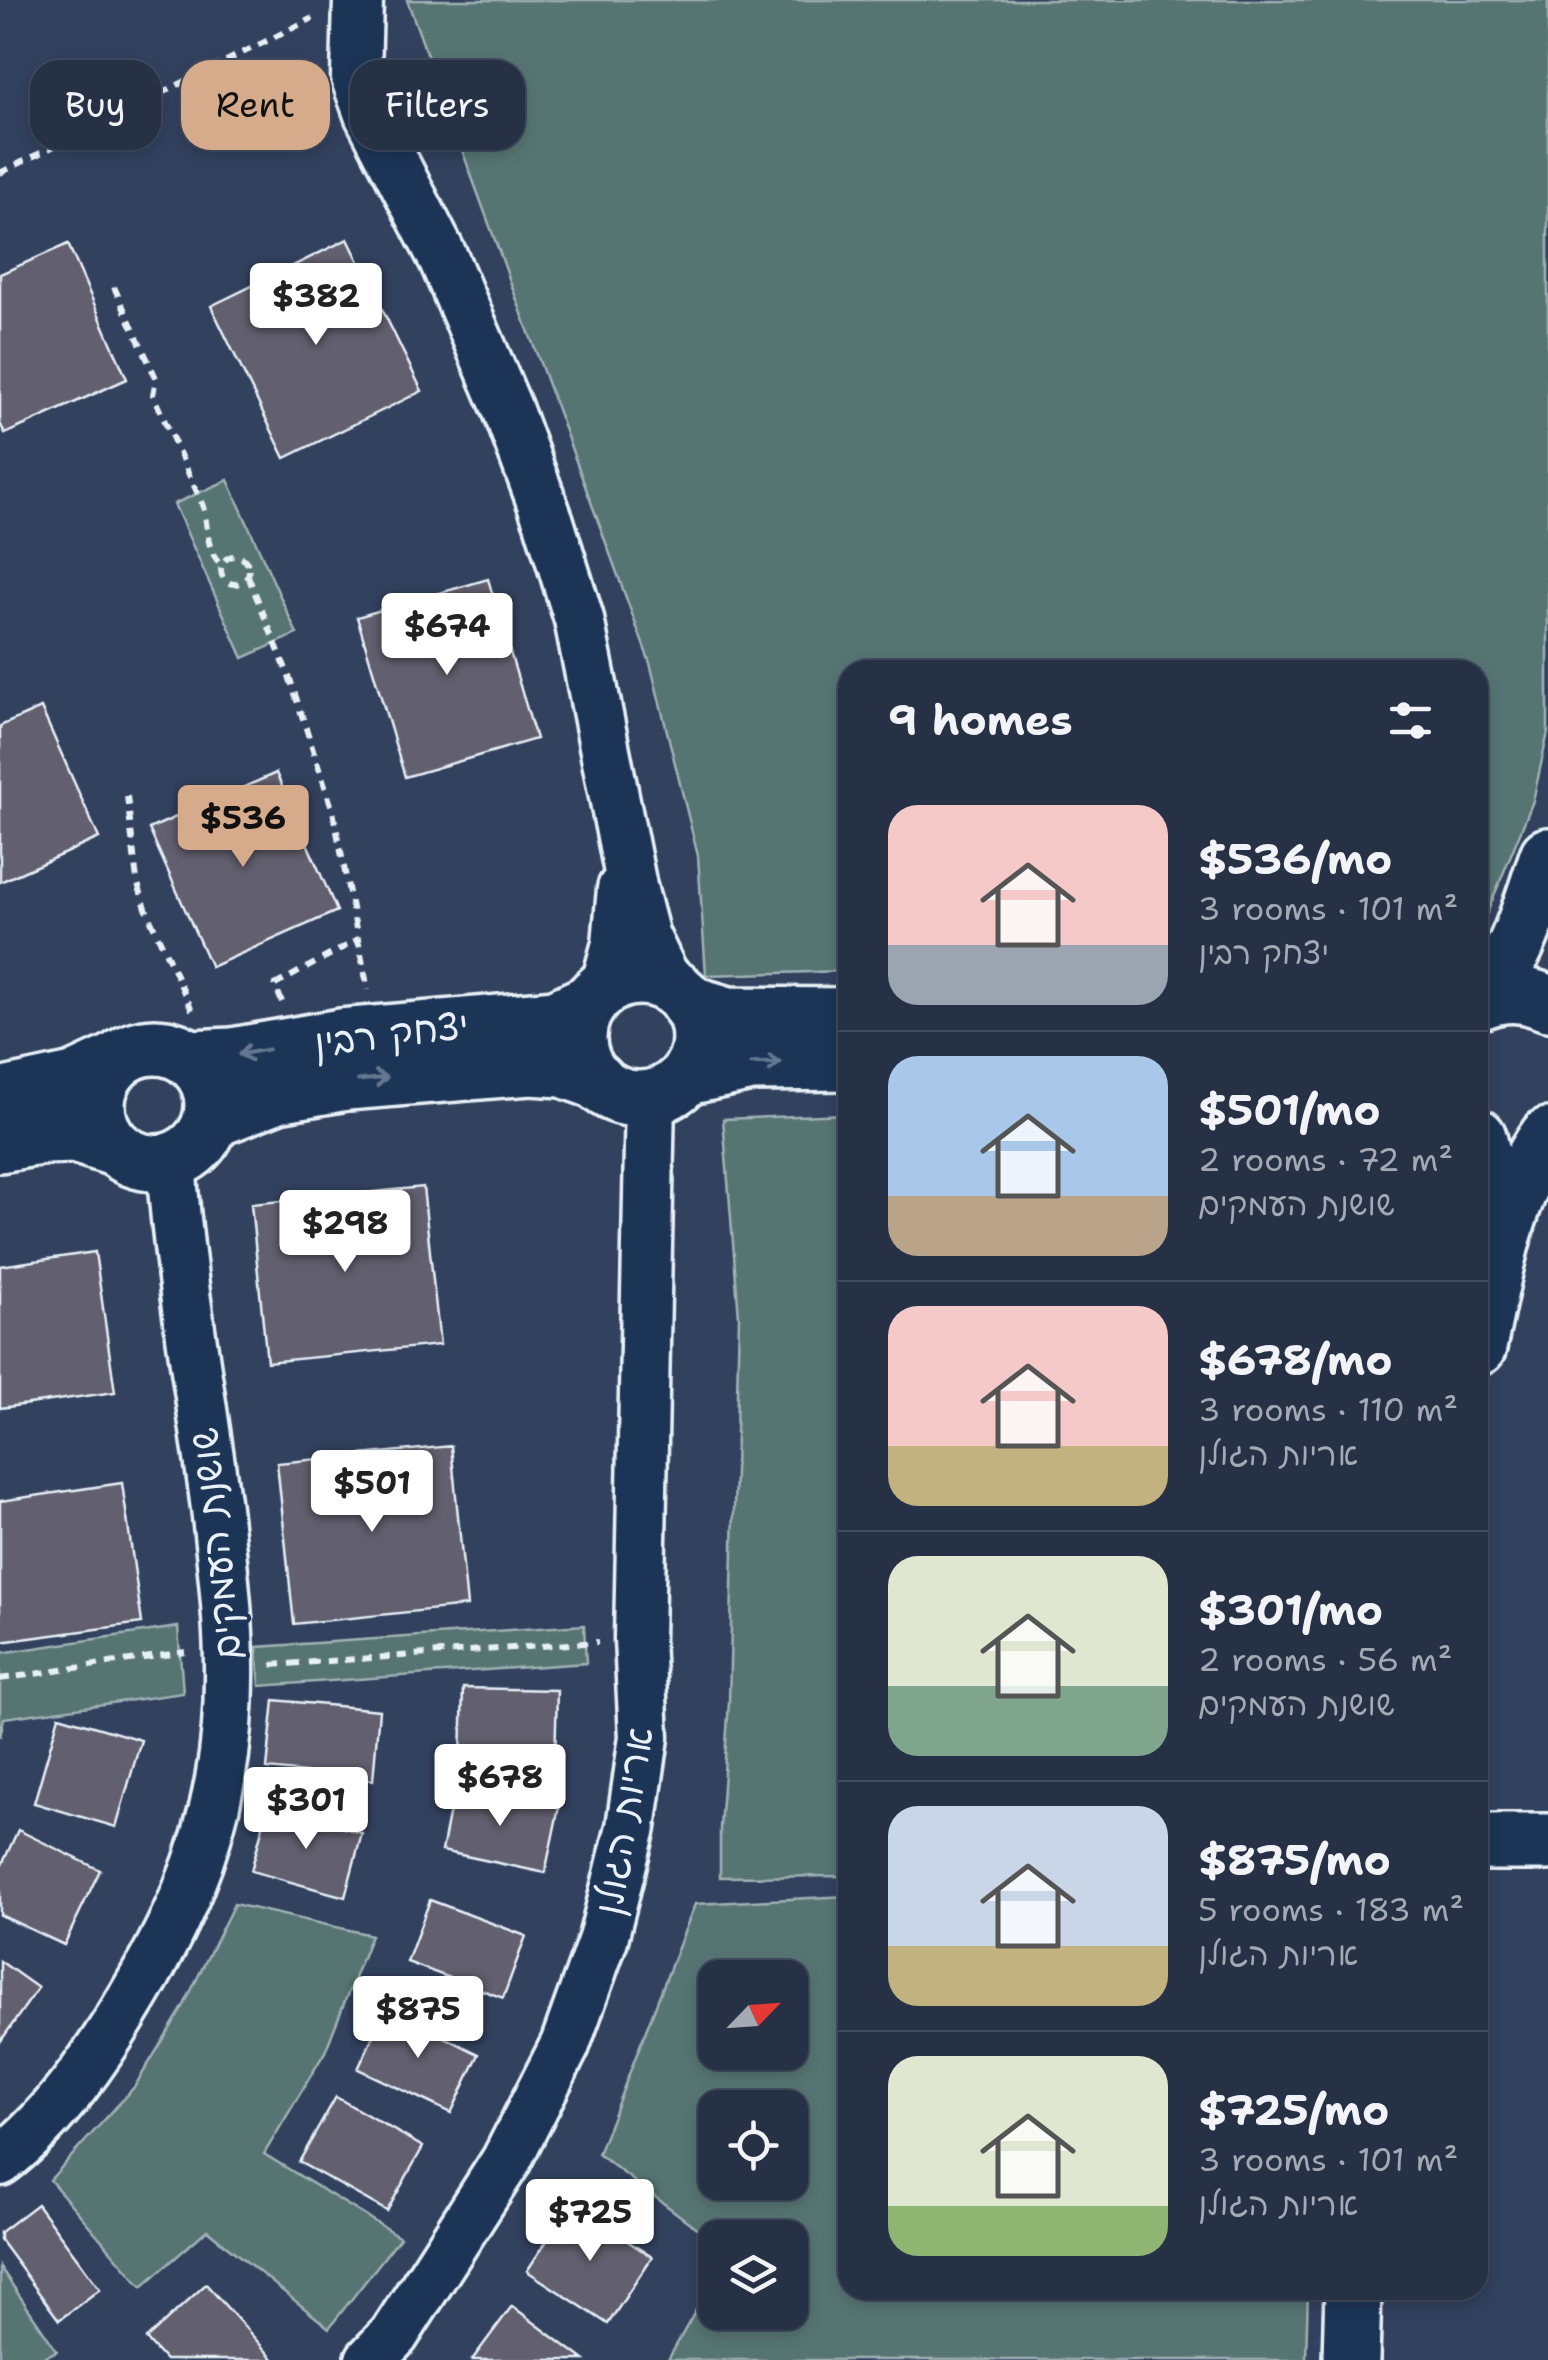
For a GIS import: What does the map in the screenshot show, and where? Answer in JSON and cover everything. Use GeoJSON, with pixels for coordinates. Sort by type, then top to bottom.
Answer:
{"type":"FeatureCollection","features":[{"type":"Feature","properties":{"kind":"main road"},"geometry":{"type":"LineString","coordinates":[[1488,991],[1499,980],[1516,948],[1548,856]]}},
{"type":"Feature","properties":{"kind":"main road"},"geometry":{"type":"LineString","coordinates":[[838,1016],[728,1015],[648,977],[624,978],[597,994],[581,1021],[578,1043],[584,1064],[597,1081],[614,1094],[629,1098],[752,1063],[838,1062]]}},
{"type":"Feature","properties":{"kind":"main road","name":"יצחק רבין"},"geometry":{"type":"LineString","coordinates":[[192,1041],[232,1056],[340,1037],[556,1018],[597,994]]}},
{"type":"Feature","properties":{"kind":"main road"},"geometry":{"type":"LineString","coordinates":[[668,1088],[697,1058],[701,1036],[696,1015],[678,994]]}},
{"type":"Feature","properties":{"kind":"main road"},"geometry":{"type":"LineString","coordinates":[[1488,998],[1524,994],[1548,1003]]}},
{"type":"Feature","properties":{"kind":"main road"},"geometry":{"type":"LineString","coordinates":[[0,1097],[74,1081],[140,1048],[171,1048],[192,1041],[212,1091],[212,1120],[196,1146],[171,1162],[132,1159],[115,1148],[75,1135],[0,1144]]}},
{"type":"Feature","properties":{"kind":"main road"},"geometry":{"type":"LineString","coordinates":[[115,1148],[103,1132],[97,1112],[98,1090],[116,1061]]}},
{"type":"Feature","properties":{"kind":"main road","name":"יצחק רבין"},"geometry":{"type":"LineString","coordinates":[[212,1120],[266,1098],[347,1082],[530,1067],[564,1069],[597,1081]]}},
{"type":"Feature","properties":{"kind":"main road"},"geometry":{"type":"LineString","coordinates":[[1488,1132],[1518,1137],[1548,1127]]}},
{"type":"Feature","properties":{"kind":"main road"},"geometry":{"type":"LineString","coordinates":[[1488,1298],[1498,1250],[1528,1171],[1548,1136]]}},
{"type":"Feature","properties":{"kind":"main road"},"geometry":{"type":"LineString","coordinates":[[1488,1176],[1495,1204],[1498,1250]]}},
{"type":"Feature","properties":{"kind":"main road"},"geometry":{"type":"LineString","coordinates":[[1488,1842],[1548,1842]]}},
{"type":"Feature","properties":{"kind":"main road"},"geometry":{"type":"LineString","coordinates":[[1351,2360],[1353,2300]]}},
{"type":"Feature","properties":{"kind":"street"},"geometry":{"type":"LineString","coordinates":[[338,8],[370,114],[444,260],[507,408],[549,522],[579,620],[624,855],[645,936],[678,994]]}},
{"type":"Feature","properties":{"kind":"street"},"geometry":{"type":"LineString","coordinates":[[597,994],[617,944],[624,855]]}},
{"type":"Feature","properties":{"kind":"street","name":"אריות הגולן"},"geometry":{"type":"LineString","coordinates":[[370,2360],[394,2335],[488,2191],[565,2044],[603,1939],[631,1827],[644,1737],[640,1639],[668,1088]]}},
{"type":"Feature","properties":{"kind":"street","name":"שושנת העמקים"},"geometry":{"type":"LineString","coordinates":[[0,2161],[58,2104],[106,2042],[176,1922],[204,1845],[220,1779],[230,1657],[171,1162]]}},
{"type":"Feature","properties":{"kind":"path"},"geometry":{"type":"LineString","coordinates":[[0,173],[338,8]]}},
{"type":"Feature","properties":{"kind":"path"},"geometry":{"type":"LineString","coordinates":[[114,287],[156,378],[153,395],[202,501],[209,548],[222,565],[222,576],[228,583],[238,584],[248,576]]}},
{"type":"Feature","properties":{"kind":"path"},"geometry":{"type":"LineString","coordinates":[[222,565],[230,557],[240,557],[248,566],[248,576],[290,679],[333,811],[371,1002]]}},
{"type":"Feature","properties":{"kind":"path"},"geometry":{"type":"LineString","coordinates":[[127,796],[137,881],[148,914],[192,1008],[192,1041]]}},
{"type":"Feature","properties":{"kind":"path"},"geometry":{"type":"LineString","coordinates":[[285,1013],[275,984],[358,939]]}},
{"type":"Feature","properties":{"kind":"path"},"geometry":{"type":"LineString","coordinates":[[0,1679],[230,1657],[640,1639]]}},
{"type":"Feature","properties":{"kind":"green space"},"geometry":{"type":"Polygon","coordinates":[[[407,0],[1548,0],[1548,732],[1533,801],[1488,911],[1488,660],[838,660],[838,971],[706,975],[698,856],[650,663],[462,150],[525,150],[525,60],[429,60],[407,0]]]}},
{"type":"Feature","properties":{"kind":"green space"},"geometry":{"type":"Polygon","coordinates":[[[228,480],[297,634],[243,658],[174,504],[228,480]]]}},
{"type":"Feature","properties":{"kind":"green space"},"geometry":{"type":"Polygon","coordinates":[[[838,1114],[838,1876],[720,1877],[729,1702],[739,1317],[723,1119],[838,1114]]]}},
{"type":"Feature","properties":{"kind":"green space"},"geometry":{"type":"Polygon","coordinates":[[[584,1625],[586,1663],[260,1686],[257,1647],[584,1625]]]}},
{"type":"Feature","properties":{"kind":"green space"},"geometry":{"type":"Polygon","coordinates":[[[178,1627],[183,1693],[4,1718],[0,1737],[0,1653],[178,1627]]]}},
{"type":"Feature","properties":{"kind":"green space"},"geometry":{"type":"Polygon","coordinates":[[[838,1896],[838,2300],[1308,2300],[1306,2360],[668,2360],[698,2306],[698,2330],[808,2330],[808,2220],[698,2220],[698,2229],[598,2154],[695,1904],[838,1896]]]}},
{"type":"Feature","properties":{"kind":"green space"},"geometry":{"type":"Polygon","coordinates":[[[234,1904],[371,1935],[325,2052],[264,2154],[400,2237],[329,2328],[207,2230],[142,2287],[50,2180],[135,2086],[182,2009],[234,1904]]]}},
{"type":"Feature","properties":{"kind":"green space"},"geometry":{"type":"Polygon","coordinates":[[[0,2267],[57,2351],[38,2360],[0,2360],[0,2267]]]}},
{"type":"Feature","properties":{"kind":"building"},"geometry":{"type":"Polygon","coordinates":[[[348,239],[422,391],[285,458],[211,306],[348,239]]]}},
{"type":"Feature","properties":{"kind":"building"},"geometry":{"type":"Polygon","coordinates":[[[68,244],[127,379],[5,434],[0,423],[0,274],[68,244]]]}},
{"type":"Feature","properties":{"kind":"building"},"geometry":{"type":"Polygon","coordinates":[[[488,579],[536,739],[405,777],[357,617],[488,579]]]}},
{"type":"Feature","properties":{"kind":"building"},"geometry":{"type":"Polygon","coordinates":[[[41,708],[99,838],[0,882],[0,726],[41,708]]]}},
{"type":"Feature","properties":{"kind":"building"},"geometry":{"type":"Polygon","coordinates":[[[276,773],[337,911],[211,967],[149,829],[276,773]]]}},
{"type":"Feature","properties":{"kind":"building"},"geometry":{"type":"Polygon","coordinates":[[[423,1187],[440,1345],[267,1362],[251,1204],[423,1187]]]}},
{"type":"Feature","properties":{"kind":"building"},"geometry":{"type":"Polygon","coordinates":[[[95,1252],[115,1392],[0,1408],[0,1266],[95,1252]]]}},
{"type":"Feature","properties":{"kind":"building"},"geometry":{"type":"Polygon","coordinates":[[[451,1446],[467,1606],[294,1624],[277,1463],[451,1446]]]}},
{"type":"Feature","properties":{"kind":"building"},"geometry":{"type":"Polygon","coordinates":[[[122,1483],[142,1623],[0,1642],[0,1501],[122,1483]]]}},
{"type":"Feature","properties":{"kind":"building"},"geometry":{"type":"Polygon","coordinates":[[[463,1688],[557,1690],[555,1761],[461,1758],[463,1688]]]}},
{"type":"Feature","properties":{"kind":"building"},"geometry":{"type":"Polygon","coordinates":[[[274,1700],[379,1710],[373,1780],[267,1769],[274,1700]]]}},
{"type":"Feature","properties":{"kind":"building"},"geometry":{"type":"Polygon","coordinates":[[[59,1716],[141,1740],[116,1827],[34,1803],[59,1716]]]}},
{"type":"Feature","properties":{"kind":"building"},"geometry":{"type":"Polygon","coordinates":[[[455,1785],[559,1807],[545,1873],[442,1851],[455,1785]]]}},
{"type":"Feature","properties":{"kind":"building"},"geometry":{"type":"Polygon","coordinates":[[[268,1807],[362,1833],[345,1897],[251,1871],[268,1807]]]}},
{"type":"Feature","properties":{"kind":"building"},"geometry":{"type":"Polygon","coordinates":[[[18,1830],[100,1870],[64,1945],[0,1915],[0,1869],[18,1830]]]}},
{"type":"Feature","properties":{"kind":"building"},"geometry":{"type":"Polygon","coordinates":[[[430,1900],[526,1936],[503,1998],[407,1962],[430,1900]]]}},
{"type":"Feature","properties":{"kind":"building"},"geometry":{"type":"Polygon","coordinates":[[[0,1961],[38,1988],[0,2042],[0,1961]]]}},
{"type":"Feature","properties":{"kind":"building"},"geometry":{"type":"Polygon","coordinates":[[[386,2009],[479,2054],[451,2113],[358,2069],[386,2009]]]}},
{"type":"Feature","properties":{"kind":"building"},"geometry":{"type":"Polygon","coordinates":[[[336,2097],[423,2147],[387,2211],[299,2162],[336,2097]]]}},
{"type":"Feature","properties":{"kind":"building"},"geometry":{"type":"Polygon","coordinates":[[[37,2204],[100,2289],[59,2320],[0,2240],[0,2232],[37,2204]]]}},
{"type":"Feature","properties":{"kind":"building"},"geometry":{"type":"Polygon","coordinates":[[[571,2204],[652,2257],[608,2324],[527,2271],[571,2204]]]}},
{"type":"Feature","properties":{"kind":"building"},"geometry":{"type":"Polygon","coordinates":[[[206,2284],[274,2360],[165,2360],[146,2339],[206,2284]]]}},
{"type":"Feature","properties":{"kind":"building"},"geometry":{"type":"Polygon","coordinates":[[[512,2306],[584,2360],[472,2360],[512,2306]]]}}]}
